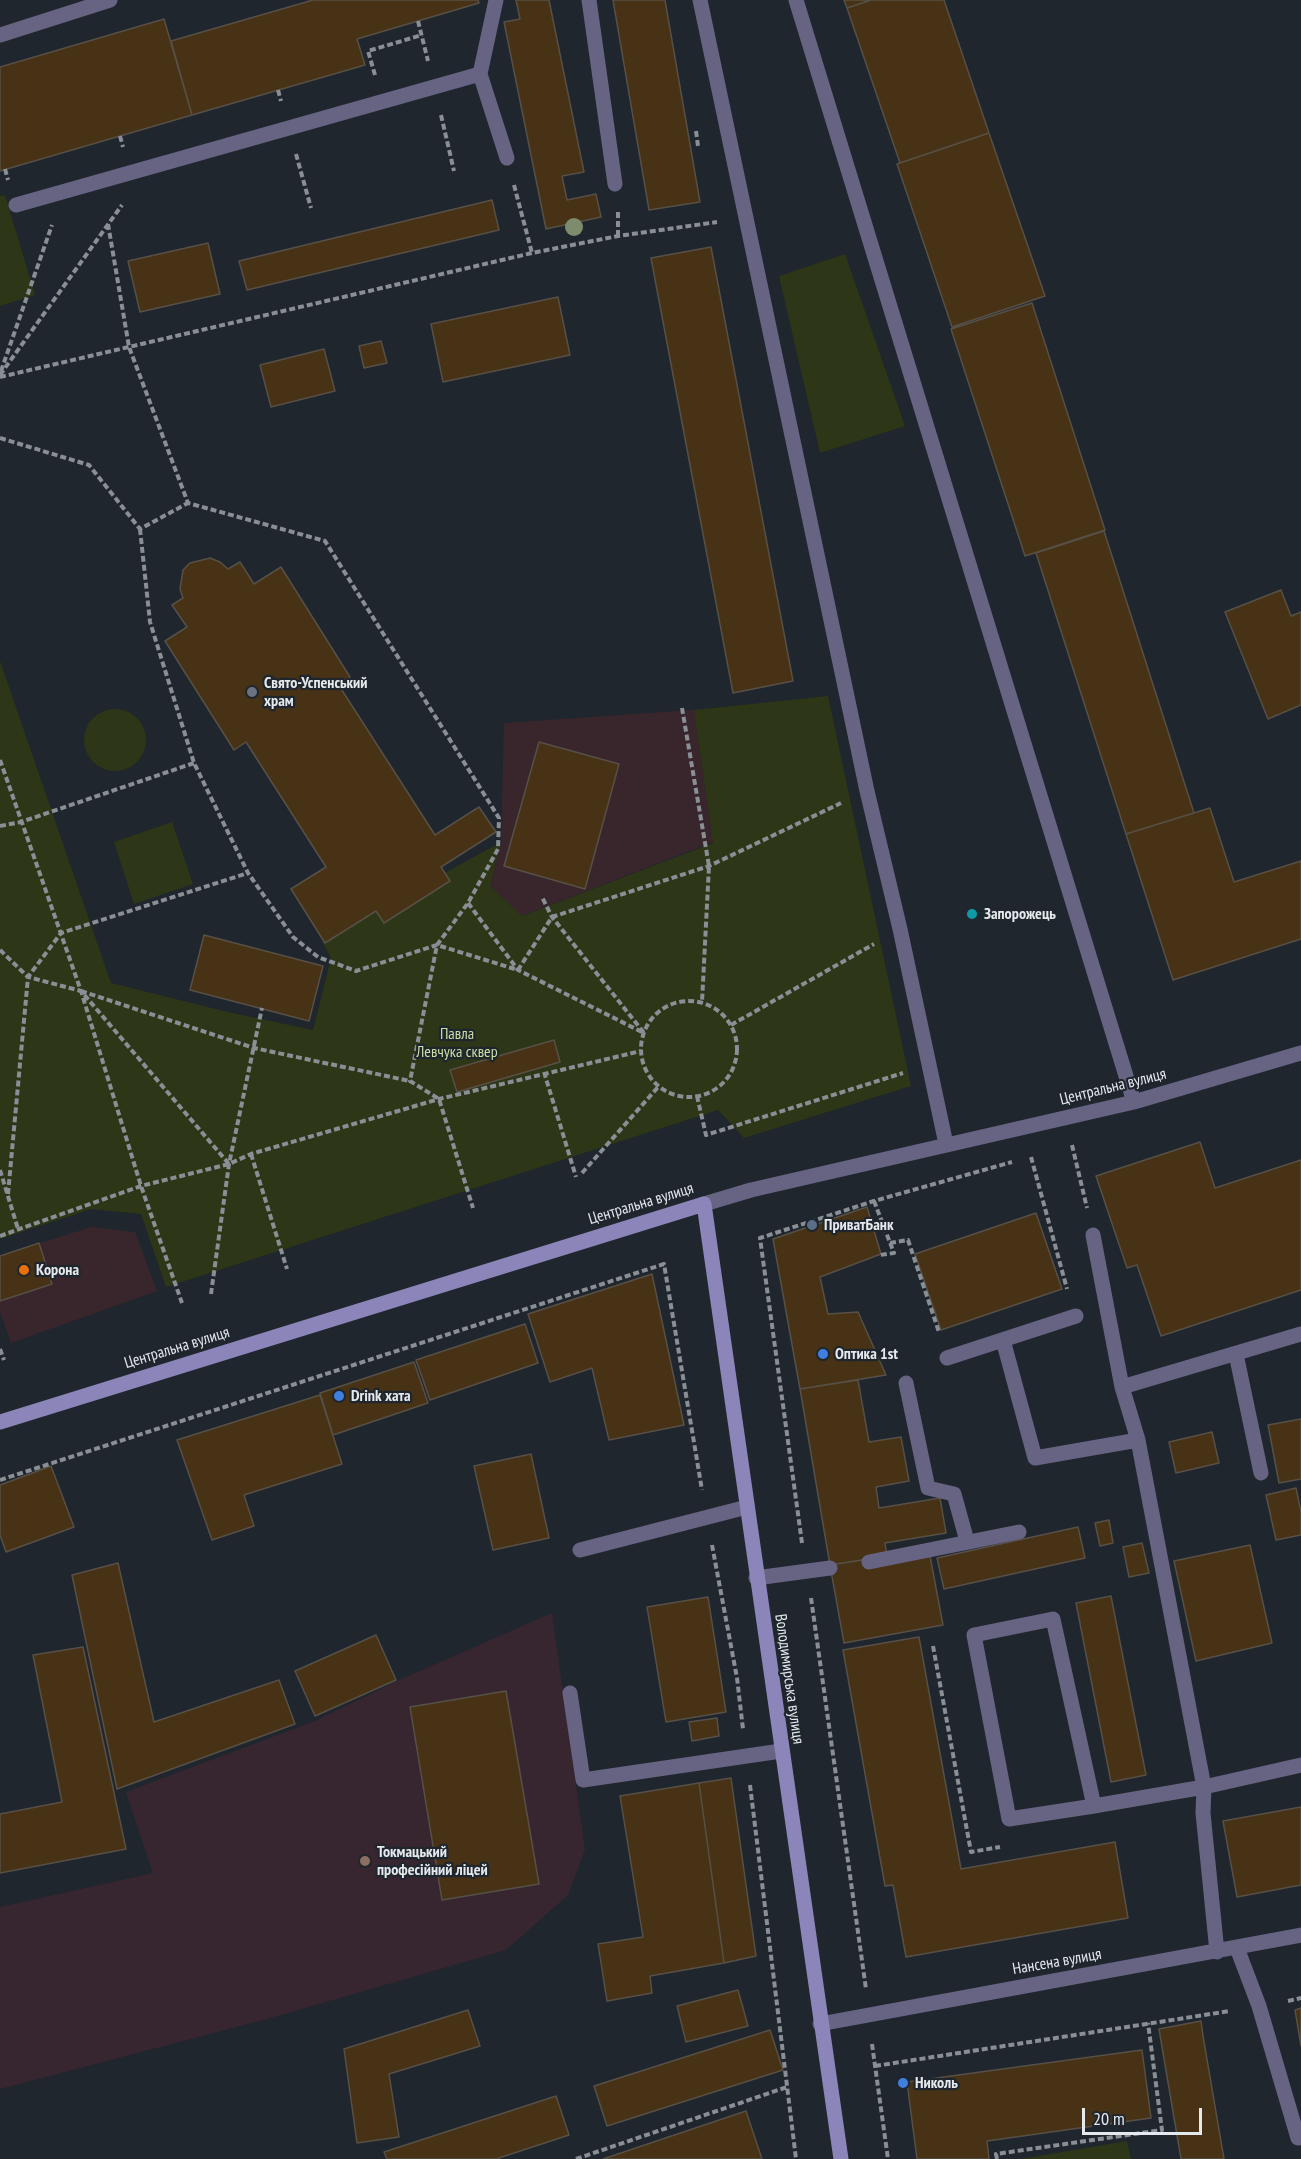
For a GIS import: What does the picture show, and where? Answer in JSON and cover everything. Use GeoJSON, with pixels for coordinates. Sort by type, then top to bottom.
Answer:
{"type":"FeatureCollection","features":[{"type":"Feature","properties":{"kind":"street"},"geometry":{"type":"LineString","coordinates":[[0,35],[110,0]]}},
{"type":"Feature","properties":{"kind":"street"},"geometry":{"type":"LineString","coordinates":[[496,0],[480,74],[507,158]]}},
{"type":"Feature","properties":{"kind":"street"},"geometry":{"type":"LineString","coordinates":[[589,0],[615,184]]}},
{"type":"Feature","properties":{"kind":"street"},"geometry":{"type":"LineString","coordinates":[[700,0],[748,218],[867,791],[931,1064],[946,1144]]}},
{"type":"Feature","properties":{"kind":"street"},"geometry":{"type":"LineString","coordinates":[[796,0],[1134,1102]]}},
{"type":"Feature","properties":{"kind":"street"},"geometry":{"type":"LineString","coordinates":[[16,205],[480,74]]}},
{"type":"Feature","properties":{"kind":"street","name":"Центральна вулиця"},"geometry":{"type":"LineString","coordinates":[[0,1422],[751,1190],[1134,1102],[1301,1053]]}},
{"type":"Feature","properties":{"kind":"street","name":"Володимирська вулиця"},"geometry":{"type":"LineString","coordinates":[[704,1204],[841,2159]]}},
{"type":"Feature","properties":{"kind":"street"},"geometry":{"type":"LineString","coordinates":[[1094,1235],[1122,1387],[1138,1440],[1204,1787],[1203,1813],[1216,1952]]}},
{"type":"Feature","properties":{"kind":"street"},"geometry":{"type":"LineString","coordinates":[[947,1358],[1076,1316]]}},
{"type":"Feature","properties":{"kind":"street"},"geometry":{"type":"LineString","coordinates":[[1122,1387],[1301,1335]]}},
{"type":"Feature","properties":{"kind":"street"},"geometry":{"type":"LineString","coordinates":[[1003,1340],[1035,1458],[1138,1440]]}},
{"type":"Feature","properties":{"kind":"street"},"geometry":{"type":"LineString","coordinates":[[1236,1354],[1262,1473]]}},
{"type":"Feature","properties":{"kind":"street"},"geometry":{"type":"LineString","coordinates":[[906,1383],[928,1488],[954,1494],[967,1541]]}},
{"type":"Feature","properties":{"kind":"street"},"geometry":{"type":"LineString","coordinates":[[580,1550],[747,1507]]}},
{"type":"Feature","properties":{"kind":"street"},"geometry":{"type":"LineString","coordinates":[[869,1562],[1019,1532]]}},
{"type":"Feature","properties":{"kind":"street"},"geometry":{"type":"LineString","coordinates":[[756,1578],[830,1568]]}},
{"type":"Feature","properties":{"kind":"street"},"geometry":{"type":"LineString","coordinates":[[1094,1806],[1053,1619],[974,1635],[1010,1819],[1094,1806],[1204,1787],[1301,1765]]}},
{"type":"Feature","properties":{"kind":"street"},"geometry":{"type":"LineString","coordinates":[[570,1693],[583,1780],[781,1752]]}},
{"type":"Feature","properties":{"kind":"street","name":"Нансена вулиця"},"geometry":{"type":"LineString","coordinates":[[820,2024],[1301,1935]]}},
{"type":"Feature","properties":{"kind":"street"},"geometry":{"type":"LineString","coordinates":[[1237,1948],[1259,2006],[1298,2138]]}},
{"type":"Feature","properties":{"kind":"path"},"geometry":{"type":"LineString","coordinates":[[507,158],[532,253]]}},
{"type":"Feature","properties":{"kind":"path"},"geometry":{"type":"LineString","coordinates":[[0,374],[150,167]]}},
{"type":"Feature","properties":{"kind":"path"},"geometry":{"type":"LineString","coordinates":[[0,374],[64,190]]}},
{"type":"Feature","properties":{"kind":"path"},"geometry":{"type":"LineString","coordinates":[[0,374],[129,347],[532,253],[618,236],[748,218]]}},
{"type":"Feature","properties":{"kind":"path"},"geometry":{"type":"LineString","coordinates":[[108,224],[129,347],[188,503]]}},
{"type":"Feature","properties":{"kind":"path"},"geometry":{"type":"LineString","coordinates":[[0,438],[88,465],[140,529],[150,622],[194,764],[248,873],[293,937],[318,957],[356,971],[437,945],[518,970],[644,1033]]}},
{"type":"Feature","properties":{"kind":"path"},"geometry":{"type":"LineString","coordinates":[[140,529],[188,503],[325,541],[499,818],[498,849],[468,903],[437,945],[410,1081]]}},
{"type":"Feature","properties":{"kind":"path"},"geometry":{"type":"LineString","coordinates":[[682,708],[709,866],[702,1002]]}},
{"type":"Feature","properties":{"kind":"path"},"geometry":{"type":"LineString","coordinates":[[0,760],[81,991],[141,1186],[182,1303]]}},
{"type":"Feature","properties":{"kind":"path"},"geometry":{"type":"LineString","coordinates":[[0,826],[21,822],[194,764]]}},
{"type":"Feature","properties":{"kind":"path"},"geometry":{"type":"LineString","coordinates":[[518,970],[552,917],[709,866],[867,791]]}},
{"type":"Feature","properties":{"kind":"path"},"geometry":{"type":"LineString","coordinates":[[8,1194],[28,977],[61,933],[248,873]]}},
{"type":"Feature","properties":{"kind":"path"},"geometry":{"type":"LineString","coordinates":[[542,897],[552,917],[644,1033]]}},
{"type":"Feature","properties":{"kind":"path"},"geometry":{"type":"LineString","coordinates":[[468,903],[518,970]]}},
{"type":"Feature","properties":{"kind":"path"},"geometry":{"type":"LineString","coordinates":[[731,1024],[900,929]]}},
{"type":"Feature","properties":{"kind":"path"},"geometry":{"type":"LineString","coordinates":[[0,950],[28,977],[81,991],[254,1048],[410,1081],[439,1099],[473,1208]]}},
{"type":"Feature","properties":{"kind":"path"},"geometry":{"type":"LineString","coordinates":[[81,991],[229,1164]]}},
{"type":"Feature","properties":{"kind":"path"},"geometry":{"type":"LineString","coordinates":[[684,1001],[702,1002],[719,1010],[731,1024],[737,1042],[736,1060],[728,1077],[714,1090],[697,1096],[677,1095],[659,1086],[646,1071],[641,1051],[644,1033],[653,1017],[667,1006],[684,1001]]}},
{"type":"Feature","properties":{"kind":"path"},"geometry":{"type":"LineString","coordinates":[[211,1294],[229,1164],[262,1008]]}},
{"type":"Feature","properties":{"kind":"path"},"geometry":{"type":"LineString","coordinates":[[0,1236],[141,1186],[229,1164],[251,1154],[439,1099],[544,1072],[641,1051]]}},
{"type":"Feature","properties":{"kind":"path"},"geometry":{"type":"LineString","coordinates":[[697,1096],[706,1135],[931,1064]]}},
{"type":"Feature","properties":{"kind":"path"},"geometry":{"type":"LineString","coordinates":[[544,1072],[576,1177]]}},
{"type":"Feature","properties":{"kind":"path"},"geometry":{"type":"LineString","coordinates":[[582,1173],[659,1086]]}},
{"type":"Feature","properties":{"kind":"path"},"geometry":{"type":"LineString","coordinates":[[1071,1145],[1094,1235]]}},
{"type":"Feature","properties":{"kind":"path"},"geometry":{"type":"LineString","coordinates":[[251,1154],[287,1269]]}},
{"type":"Feature","properties":{"kind":"path"},"geometry":{"type":"LineString","coordinates":[[1031,1157],[1076,1316]]}},
{"type":"Feature","properties":{"kind":"path"},"geometry":{"type":"LineString","coordinates":[[0,1170],[18,1229]]}},
{"type":"Feature","properties":{"kind":"path"},"geometry":{"type":"LineString","coordinates":[[874,1201],[894,1253],[880,1255]]}},
{"type":"Feature","properties":{"kind":"path"},"geometry":{"type":"LineString","coordinates":[[890,1243],[908,1240],[942,1340]]}},
{"type":"Feature","properties":{"kind":"path"},"geometry":{"type":"LineString","coordinates":[[0,1349],[4,1360]]}},
{"type":"Feature","properties":{"kind":"path"},"geometry":{"type":"LineString","coordinates":[[933,1646],[971,1852]]}},
{"type":"Feature","properties":{"kind":"path"},"geometry":{"type":"LineString","coordinates":[[888,2159],[875,2066],[1301,1998]]}},
{"type":"Feature","properties":{"kind":"path"},"geometry":{"type":"LineString","coordinates":[[997,2159],[996,2154],[1162,2130],[1148,2023]]}},
{"type":"Feature","properties":{"kind":"path"},"geometry":{"type":"LineString","coordinates":[[576,2159],[787,2087]]}},
{"type":"Feature","properties":{"kind":"shaded area"},"geometry":{"type":"Polygon","coordinates":[[[694,710],[713,842],[522,916],[490,886],[501,842],[504,723],[694,710]]]}},
{"type":"Feature","properties":{"kind":"shaded area"},"geometry":{"type":"Polygon","coordinates":[[[91,1227],[135,1232],[157,1291],[11,1343],[0,1312],[0,1256],[91,1227]]]}},
{"type":"Feature","properties":{"kind":"shaded area","name":"Токмацький професійний ліцей"},"geometry":{"type":"Polygon","coordinates":[[[552,1613],[585,1850],[568,1895],[506,1950],[267,2019],[0,2089],[0,1907],[153,1873],[126,1792],[315,1721],[397,1681],[552,1613]]]}},
{"type":"Feature","properties":{"kind":"green space"},"geometry":{"type":"Polygon","coordinates":[[[5,195],[35,295],[0,306],[0,196],[5,195]]]}},
{"type":"Feature","properties":{"kind":"green space"},"geometry":{"type":"Polygon","coordinates":[[[845,254],[905,426],[820,453],[779,276],[845,254]]]}},
{"type":"Feature","properties":{"kind":"green space","name":"Павла Левчука сквер"},"geometry":{"type":"Polygon","coordinates":[[[0,661],[111,983],[313,1030],[331,958],[322,941],[501,842],[490,886],[522,916],[713,843],[694,710],[828,696],[911,1086],[744,1138],[718,1110],[166,1287],[141,1214],[91,1209],[0,1239],[0,661]]]}},
{"type":"Feature","properties":{"kind":"green space"},"geometry":{"type":"Polygon","coordinates":[[[115,709],[137,718],[146,740],[137,762],[115,771],[93,762],[84,740],[93,718],[115,709]]]}},
{"type":"Feature","properties":{"kind":"green space"},"geometry":{"type":"Polygon","coordinates":[[[172,822],[193,884],[134,904],[114,842],[172,822]]]}},
{"type":"Feature","properties":{"kind":"green space"},"geometry":{"type":"Polygon","coordinates":[[[1127,2141],[1131,2159],[1020,2159],[1127,2141]]]}},
{"type":"Feature","properties":{"kind":"building"},"geometry":{"type":"Polygon","coordinates":[[[313,0],[478,0],[479,3],[357,39],[365,65],[192,115],[171,41],[313,0]]]}},
{"type":"Feature","properties":{"kind":"building"},"geometry":{"type":"Polygon","coordinates":[[[516,0],[549,0],[584,172],[562,176],[567,200],[596,194],[601,217],[546,229],[504,22],[520,19],[516,0]]]}},
{"type":"Feature","properties":{"kind":"building"},"geometry":{"type":"Polygon","coordinates":[[[613,0],[665,0],[700,202],[649,210],[613,0]]]}},
{"type":"Feature","properties":{"kind":"building"},"geometry":{"type":"Polygon","coordinates":[[[844,0],[871,0],[847,8],[844,0]]]}},
{"type":"Feature","properties":{"kind":"building"},"geometry":{"type":"Polygon","coordinates":[[[871,0],[944,0],[989,133],[900,163],[847,8],[871,0]]]}},
{"type":"Feature","properties":{"kind":"building"},"geometry":{"type":"Polygon","coordinates":[[[164,19],[192,115],[0,171],[0,67],[164,19]]]}},
{"type":"Feature","properties":{"kind":"building"},"geometry":{"type":"Polygon","coordinates":[[[989,133],[1045,296],[952,327],[897,164],[989,133]]]}},
{"type":"Feature","properties":{"kind":"building"},"geometry":{"type":"Polygon","coordinates":[[[492,200],[499,230],[247,290],[239,261],[492,200]]]}},
{"type":"Feature","properties":{"kind":"building"},"geometry":{"type":"Polygon","coordinates":[[[208,243],[220,294],[140,312],[128,261],[208,243]]]}},
{"type":"Feature","properties":{"kind":"building"},"geometry":{"type":"Polygon","coordinates":[[[711,247],[793,681],[733,693],[651,258],[711,247]]]}},
{"type":"Feature","properties":{"kind":"building"},"geometry":{"type":"Polygon","coordinates":[[[558,297],[570,355],[443,382],[431,324],[558,297]]]}},
{"type":"Feature","properties":{"kind":"building"},"geometry":{"type":"Polygon","coordinates":[[[1032,303],[1105,530],[1025,556],[951,329],[1032,303]]]}},
{"type":"Feature","properties":{"kind":"building"},"geometry":{"type":"Polygon","coordinates":[[[381,341],[387,363],[364,368],[359,346],[381,341]]]}},
{"type":"Feature","properties":{"kind":"building"},"geometry":{"type":"Polygon","coordinates":[[[324,349],[335,391],[271,407],[260,365],[324,349]]]}},
{"type":"Feature","properties":{"kind":"building"},"geometry":{"type":"Polygon","coordinates":[[[1104,531],[1194,813],[1126,834],[1036,553],[1104,531]]]}},
{"type":"Feature","properties":{"kind":"building"},"geometry":{"type":"Polygon","coordinates":[[[210,558],[220,562],[228,569],[240,562],[254,584],[281,567],[350,677],[338,684],[435,835],[479,807],[496,832],[441,867],[450,881],[384,923],[376,911],[325,943],[291,889],[326,867],[246,742],[234,750],[165,641],[187,627],[172,605],[183,598],[180,589],[183,570],[190,563],[210,558]]]}},
{"type":"Feature","properties":{"kind":"building"},"geometry":{"type":"Polygon","coordinates":[[[1281,590],[1291,616],[1301,612],[1301,705],[1268,719],[1225,612],[1281,590]]]}},
{"type":"Feature","properties":{"kind":"building"},"geometry":{"type":"Polygon","coordinates":[[[539,742],[619,764],[585,889],[504,866],[539,742]]]}},
{"type":"Feature","properties":{"kind":"building"},"geometry":{"type":"Polygon","coordinates":[[[1210,808],[1234,882],[1301,861],[1301,939],[1173,980],[1126,834],[1210,808]]]}},
{"type":"Feature","properties":{"kind":"building"},"geometry":{"type":"Polygon","coordinates":[[[204,935],[323,966],[309,1021],[190,990],[204,935]]]}},
{"type":"Feature","properties":{"kind":"building"},"geometry":{"type":"Polygon","coordinates":[[[554,1040],[560,1062],[457,1092],[450,1070],[554,1040]]]}},
{"type":"Feature","properties":{"kind":"building"},"geometry":{"type":"Polygon","coordinates":[[[1200,1142],[1215,1188],[1301,1160],[1301,1290],[1161,1336],[1137,1265],[1127,1268],[1096,1176],[1200,1142]]]}},
{"type":"Feature","properties":{"kind":"building"},"geometry":{"type":"Polygon","coordinates":[[[867,1207],[881,1254],[820,1277],[828,1314],[858,1312],[886,1375],[800,1389],[773,1239],[867,1207]]]}},
{"type":"Feature","properties":{"kind":"building"},"geometry":{"type":"Polygon","coordinates":[[[1036,1213],[1062,1289],[941,1330],[915,1254],[1036,1213]]]}},
{"type":"Feature","properties":{"kind":"building","name":"Корона"},"geometry":{"type":"Polygon","coordinates":[[[39,1243],[52,1284],[0,1301],[0,1256],[39,1243]]]}},
{"type":"Feature","properties":{"kind":"building"},"geometry":{"type":"Polygon","coordinates":[[[652,1274],[684,1425],[609,1440],[592,1368],[550,1382],[528,1314],[652,1274]]]}},
{"type":"Feature","properties":{"kind":"building"},"geometry":{"type":"Polygon","coordinates":[[[525,1324],[538,1363],[430,1400],[416,1360],[525,1324]]]}},
{"type":"Feature","properties":{"kind":"building"},"geometry":{"type":"Polygon","coordinates":[[[414,1362],[428,1403],[333,1435],[320,1393],[414,1362]]]}},
{"type":"Feature","properties":{"kind":"building"},"geometry":{"type":"Polygon","coordinates":[[[858,1380],[869,1442],[901,1437],[909,1481],[876,1487],[879,1508],[940,1498],[946,1533],[885,1543],[887,1556],[830,1565],[800,1389],[858,1380]]]}},
{"type":"Feature","properties":{"kind":"building"},"geometry":{"type":"Polygon","coordinates":[[[320,1395],[342,1464],[244,1495],[254,1526],[212,1540],[177,1440],[320,1395]]]}},
{"type":"Feature","properties":{"kind":"building"},"geometry":{"type":"Polygon","coordinates":[[[1301,1419],[1301,1479],[1279,1483],[1268,1425],[1301,1419]]]}},
{"type":"Feature","properties":{"kind":"building"},"geometry":{"type":"Polygon","coordinates":[[[1212,1432],[1219,1463],[1176,1473],[1169,1442],[1212,1432]]]}},
{"type":"Feature","properties":{"kind":"building"},"geometry":{"type":"Polygon","coordinates":[[[531,1454],[549,1538],[493,1550],[474,1466],[531,1454]]]}},
{"type":"Feature","properties":{"kind":"building"},"geometry":{"type":"Polygon","coordinates":[[[51,1466],[74,1527],[6,1552],[0,1535],[0,1485],[51,1466]]]}},
{"type":"Feature","properties":{"kind":"building"},"geometry":{"type":"Polygon","coordinates":[[[1296,1488],[1301,1512],[1301,1535],[1276,1540],[1266,1495],[1296,1488]]]}},
{"type":"Feature","properties":{"kind":"building"},"geometry":{"type":"Polygon","coordinates":[[[1109,1520],[1113,1543],[1100,1546],[1095,1523],[1109,1520]]]}},
{"type":"Feature","properties":{"kind":"building"},"geometry":{"type":"Polygon","coordinates":[[[1078,1527],[1085,1558],[944,1589],[937,1558],[1078,1527]]]}},
{"type":"Feature","properties":{"kind":"building"},"geometry":{"type":"Polygon","coordinates":[[[1142,1543],[1149,1573],[1129,1577],[1123,1547],[1142,1543]]]}},
{"type":"Feature","properties":{"kind":"building"},"geometry":{"type":"Polygon","coordinates":[[[1250,1545],[1272,1643],[1196,1661],[1174,1561],[1250,1545]]]}},
{"type":"Feature","properties":{"kind":"building"},"geometry":{"type":"Polygon","coordinates":[[[930,1556],[943,1625],[844,1643],[830,1565],[869,1559],[930,1556]]]}},
{"type":"Feature","properties":{"kind":"building"},"geometry":{"type":"Polygon","coordinates":[[[118,1563],[154,1722],[279,1680],[295,1724],[117,1789],[72,1575],[118,1563]]]}},
{"type":"Feature","properties":{"kind":"building"},"geometry":{"type":"Polygon","coordinates":[[[1111,1596],[1146,1775],[1111,1782],[1076,1603],[1111,1596]]]}},
{"type":"Feature","properties":{"kind":"building"},"geometry":{"type":"Polygon","coordinates":[[[708,1597],[726,1712],[666,1722],[647,1607],[708,1597]]]}},
{"type":"Feature","properties":{"kind":"building"},"geometry":{"type":"Polygon","coordinates":[[[376,1635],[396,1680],[315,1716],[295,1671],[376,1635]]]}},
{"type":"Feature","properties":{"kind":"building"},"geometry":{"type":"Polygon","coordinates":[[[919,1637],[961,1869],[1115,1842],[1128,1918],[906,1957],[893,1885],[885,1886],[843,1650],[919,1637]]]}},
{"type":"Feature","properties":{"kind":"building"},"geometry":{"type":"Polygon","coordinates":[[[83,1647],[126,1849],[0,1873],[0,1814],[62,1802],[33,1655],[83,1647]]]}},
{"type":"Feature","properties":{"kind":"building"},"geometry":{"type":"Polygon","coordinates":[[[506,1691],[539,1884],[442,1900],[410,1707],[506,1691]]]}},
{"type":"Feature","properties":{"kind":"building"},"geometry":{"type":"Polygon","coordinates":[[[717,1718],[719,1736],[692,1741],[689,1722],[717,1718]]]}},
{"type":"Feature","properties":{"kind":"building"},"geometry":{"type":"Polygon","coordinates":[[[731,1778],[756,1956],[724,1963],[699,1783],[731,1778]]]}},
{"type":"Feature","properties":{"kind":"building"},"geometry":{"type":"Polygon","coordinates":[[[699,1783],[724,1963],[650,1976],[652,1993],[607,2001],[598,1944],[643,1937],[620,1796],[699,1783]]]}},
{"type":"Feature","properties":{"kind":"building"},"geometry":{"type":"Polygon","coordinates":[[[1301,1807],[1301,1885],[1237,1897],[1223,1821],[1301,1807]]]}},
{"type":"Feature","properties":{"kind":"building"},"geometry":{"type":"Polygon","coordinates":[[[738,1990],[748,2026],[686,2042],[677,2006],[738,1990]]]}},
{"type":"Feature","properties":{"kind":"building"},"geometry":{"type":"Polygon","coordinates":[[[1301,2008],[1301,2046],[1295,2010],[1301,2008]]]}},
{"type":"Feature","properties":{"kind":"building"},"geometry":{"type":"Polygon","coordinates":[[[468,2010],[480,2046],[389,2074],[399,2137],[357,2143],[344,2049],[468,2010]]]}},
{"type":"Feature","properties":{"kind":"building"},"geometry":{"type":"Polygon","coordinates":[[[1201,2021],[1224,2159],[1181,2159],[1159,2029],[1201,2021]]]}},
{"type":"Feature","properties":{"kind":"building"},"geometry":{"type":"Polygon","coordinates":[[[770,2030],[783,2070],[607,2126],[594,2086],[770,2030]]]}},
{"type":"Feature","properties":{"kind":"building"},"geometry":{"type":"Polygon","coordinates":[[[1142,2050],[1151,2118],[987,2141],[989,2159],[917,2159],[907,2082],[1142,2050]]]}},
{"type":"Feature","properties":{"kind":"building"},"geometry":{"type":"Polygon","coordinates":[[[556,2096],[569,2135],[496,2159],[387,2159],[384,2152],[556,2096]]]}},
{"type":"Feature","properties":{"kind":"building"},"geometry":{"type":"Polygon","coordinates":[[[746,2111],[762,2159],[603,2159],[746,2111]]]}},
{"type":"Feature","properties":{"kind":"place","name":"Свято-Успенський храм"},"geometry":{"type":"Point","coordinates":[252,692]}},
{"type":"Feature","properties":{"kind":"place","name":"Запорожець"},"geometry":{"type":"Point","coordinates":[972,914]}},
{"type":"Feature","properties":{"kind":"place","name":"ПриватБанк"},"geometry":{"type":"Point","coordinates":[812,1225]}},
{"type":"Feature","properties":{"kind":"place","name":"Корона"},"geometry":{"type":"Point","coordinates":[24,1270]}},
{"type":"Feature","properties":{"kind":"place","name":"Оптика 1st"},"geometry":{"type":"Point","coordinates":[823,1354]}},
{"type":"Feature","properties":{"kind":"place","name":"Drink хата"},"geometry":{"type":"Point","coordinates":[339,1396]}},
{"type":"Feature","properties":{"kind":"place","name":"Токмацький професійний ліцей"},"geometry":{"type":"Point","coordinates":[365,1861]}},
{"type":"Feature","properties":{"kind":"place","name":"Николь"},"geometry":{"type":"Point","coordinates":[903,2083]}}]}
